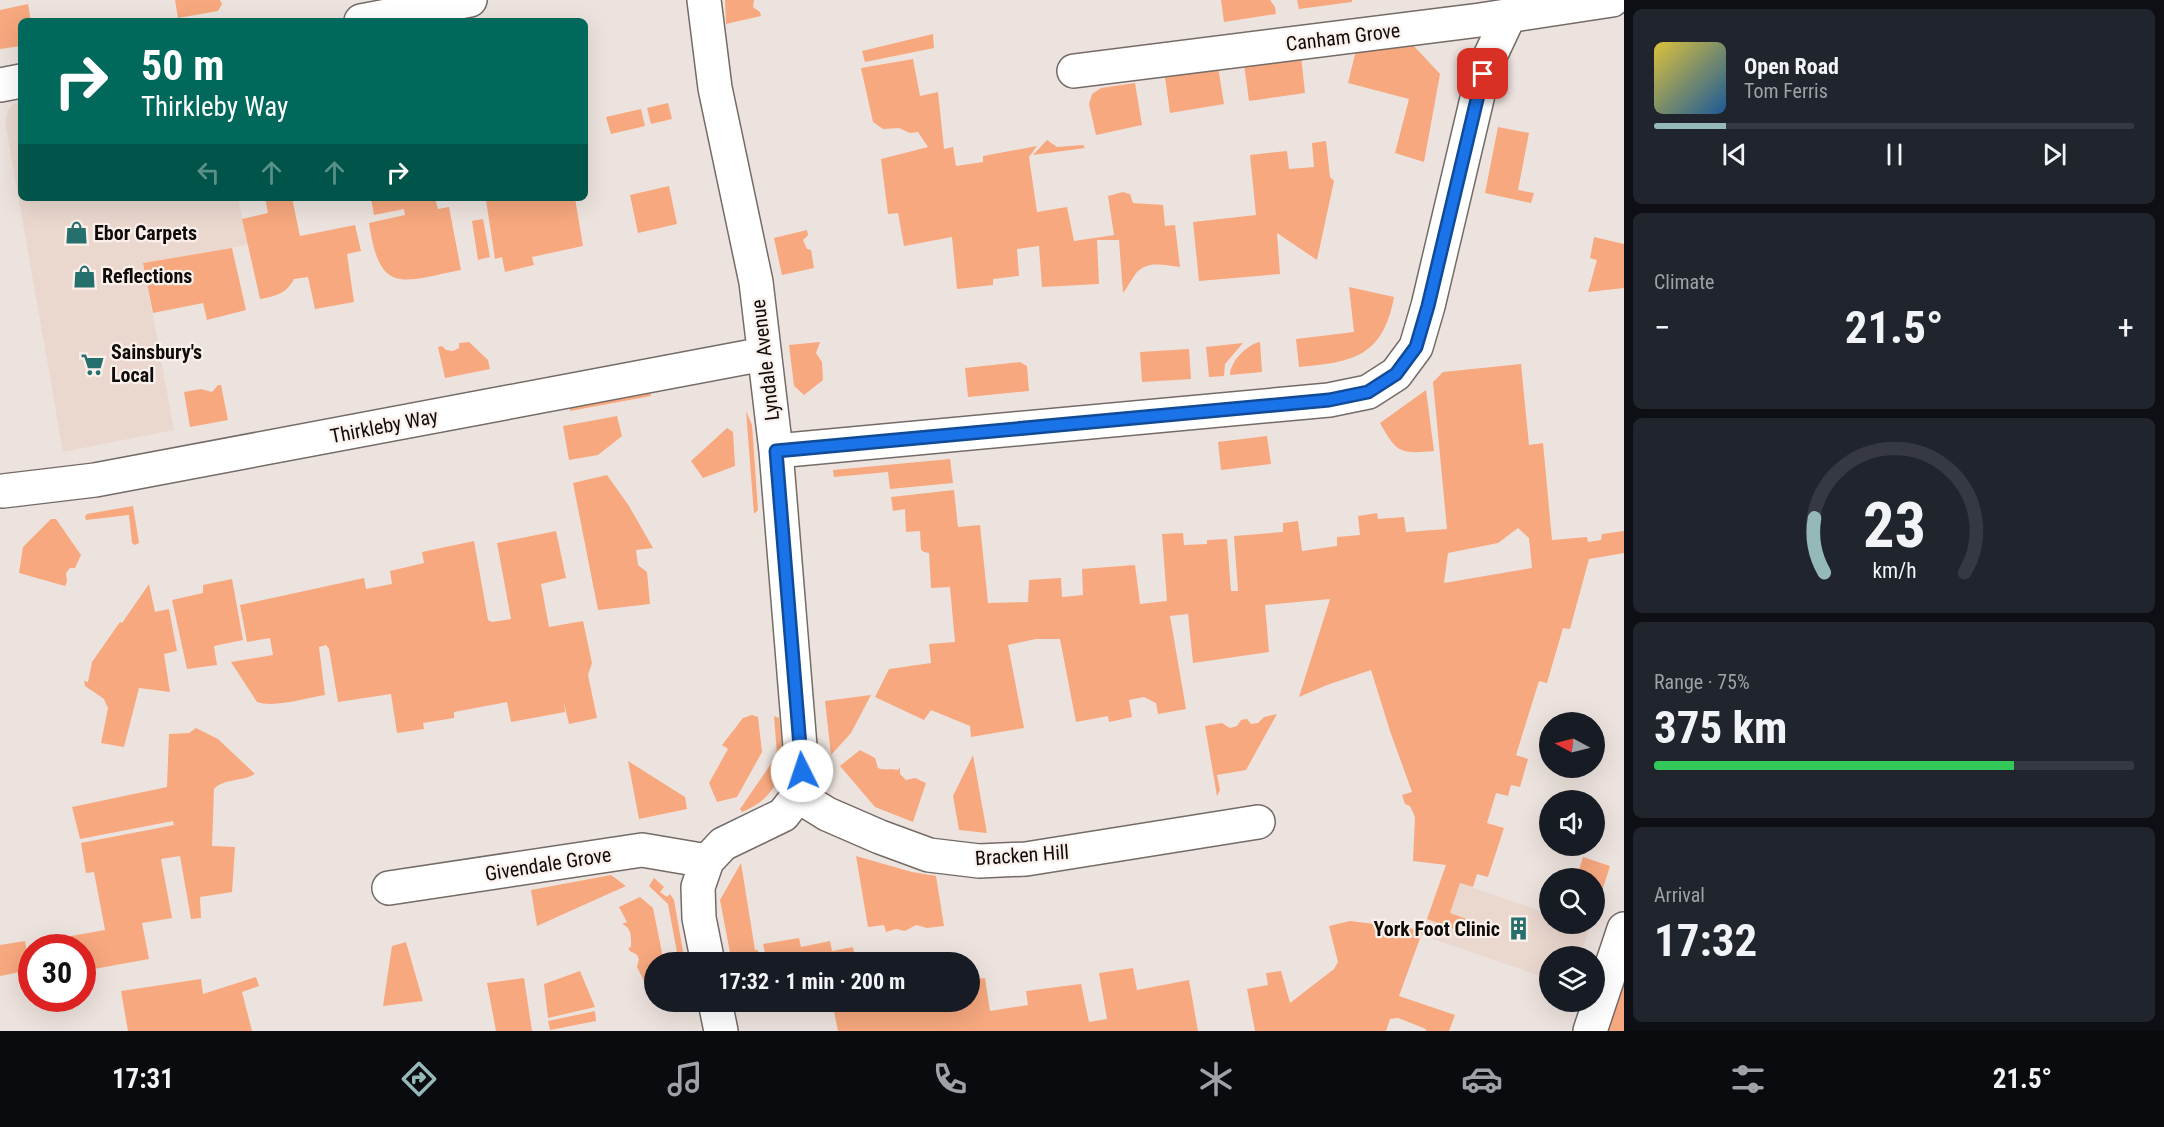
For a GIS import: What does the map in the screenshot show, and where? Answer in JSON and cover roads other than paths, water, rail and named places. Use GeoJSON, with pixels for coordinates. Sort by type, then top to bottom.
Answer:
{"type":"FeatureCollection","features":[{"type":"Feature","properties":{"kind":"street"},"geometry":{"type":"LineString","coordinates":[[377,18],[470,0]]}},
{"type":"Feature","properties":{"kind":"street","name":"Lyndale Avenue"},"geometry":{"type":"LineString","coordinates":[[704,0],[715,88],[756,282],[776,451],[802,771],[798,796]]}},
{"type":"Feature","properties":{"kind":"street","name":"Canham Grove"},"geometry":{"type":"LineString","coordinates":[[1074,71],[1509,16],[1612,0]]}},
{"type":"Feature","properties":{"kind":"street"},"geometry":{"type":"LineString","coordinates":[[776,451],[1329,400],[1368,392],[1396,374],[1416,347],[1431,294],[1484,69],[1509,16]]}},
{"type":"Feature","properties":{"kind":"street"},"geometry":{"type":"LineString","coordinates":[[0,85],[18,82]]}},
{"type":"Feature","properties":{"kind":"street","name":"Thirkleby Way"},"geometry":{"type":"LineString","coordinates":[[1,490],[106,478],[764,354]]}},
{"type":"Feature","properties":{"kind":"street"},"geometry":{"type":"LineString","coordinates":[[706,952],[699,918],[698,887],[707,861],[723,844],[783,815],[798,796]]}},
{"type":"Feature","properties":{"kind":"street","name":"Bracken Hill"},"geometry":{"type":"LineString","coordinates":[[798,796],[827,814],[929,855],[980,861],[1026,859],[1258,822]]}},
{"type":"Feature","properties":{"kind":"street","name":"Givendale Grove"},"geometry":{"type":"LineString","coordinates":[[389,888],[642,850],[707,861]]}},
{"type":"Feature","properties":{"kind":"street"},"geometry":{"type":"LineString","coordinates":[[1590,1031],[1624,929]]}},
{"type":"Feature","properties":{"kind":"street"},"geometry":{"type":"LineString","coordinates":[[717,1012],[721,1031]]}},
{"type":"Feature","properties":{"kind":"place","name":"Ebor Carpets"},"geometry":{"type":"Point","coordinates":[76,233]}},
{"type":"Feature","properties":{"kind":"place","name":"Reflections"},"geometry":{"type":"Point","coordinates":[84,276]}},
{"type":"Feature","properties":{"kind":"place","name":"Sainsbury's Local"},"geometry":{"type":"Point","coordinates":[93,364]}},
{"type":"Feature","properties":{"kind":"place","name":"York Foot Clinic"},"geometry":{"type":"Point","coordinates":[1518,929]}}]}
